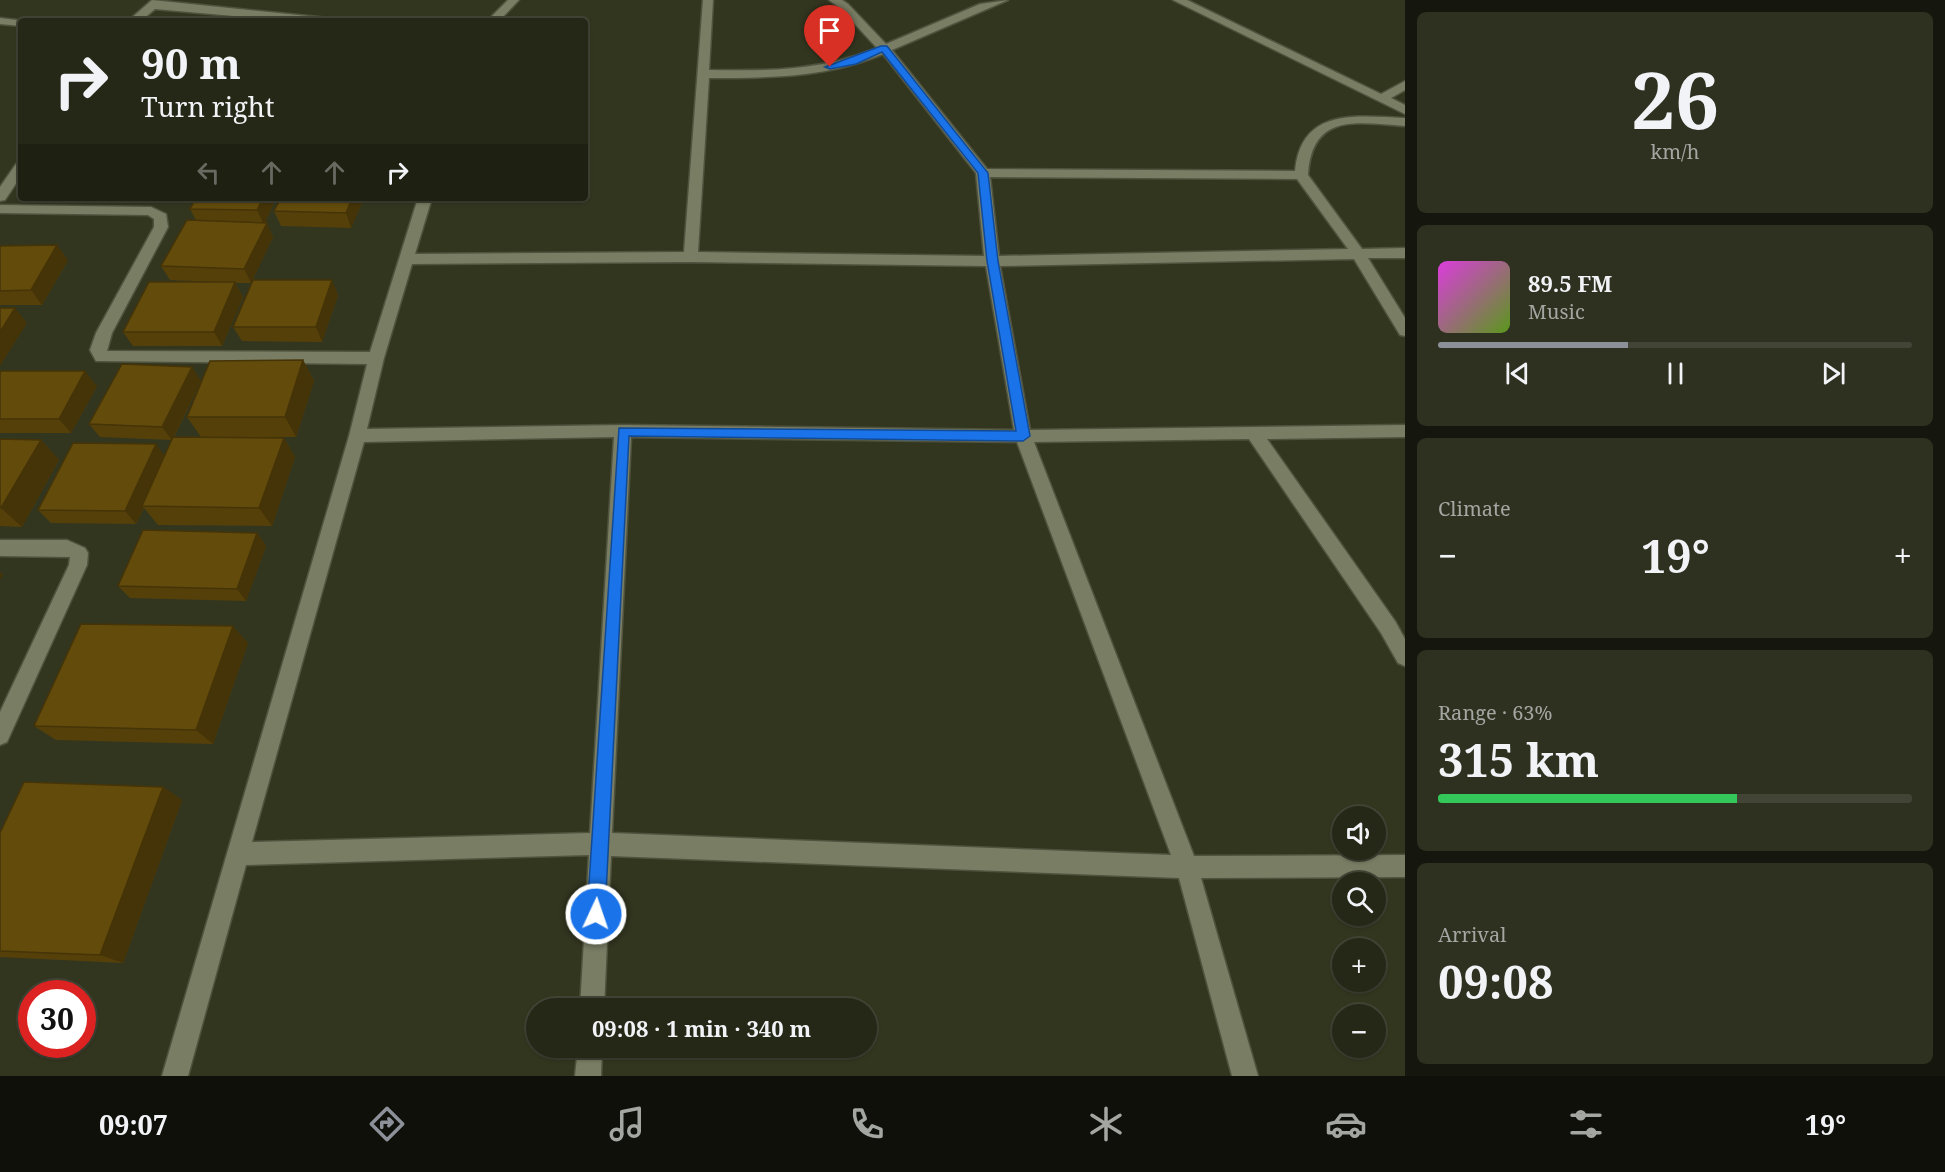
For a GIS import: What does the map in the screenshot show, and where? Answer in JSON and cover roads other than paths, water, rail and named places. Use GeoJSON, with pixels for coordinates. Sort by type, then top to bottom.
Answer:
{"type":"FeatureCollection","features":[{"type":"Feature","properties":{"kind":"street"},"geometry":{"type":"LineString","coordinates":[[496,18],[513,0]]}},
{"type":"Feature","properties":{"kind":"street"},"geometry":{"type":"LineString","coordinates":[[692,257],[708,0]]}},
{"type":"Feature","properties":{"kind":"street"},"geometry":{"type":"LineString","coordinates":[[834,0],[844,6],[884,48],[983,173],[992,261],[1023,436],[1187,867],[1245,1076]]}},
{"type":"Feature","properties":{"kind":"street"},"geometry":{"type":"LineString","coordinates":[[704,74],[807,72],[852,62],[946,20],[1003,0]]}},
{"type":"Feature","properties":{"kind":"street"},"geometry":{"type":"LineString","coordinates":[[1178,0],[1405,110]]}},
{"type":"Feature","properties":{"kind":"street"},"geometry":{"type":"LineString","coordinates":[[138,18],[155,3],[299,18]]}},
{"type":"Feature","properties":{"kind":"street"},"geometry":{"type":"LineString","coordinates":[[0,21],[18,23]]}},
{"type":"Feature","properties":{"kind":"street"},"geometry":{"type":"LineString","coordinates":[[1381,99],[1405,85]]}},
{"type":"Feature","properties":{"kind":"street"},"geometry":{"type":"LineString","coordinates":[[1405,122],[1330,123],[1313,134],[1304,150],[1301,175],[1357,252],[1405,331]]}},
{"type":"Feature","properties":{"kind":"street"},"geometry":{"type":"LineString","coordinates":[[0,197],[18,171]]}},
{"type":"Feature","properties":{"kind":"street"},"geometry":{"type":"LineString","coordinates":[[983,173],[1301,175]]}},
{"type":"Feature","properties":{"kind":"street"},"geometry":{"type":"LineString","coordinates":[[175,1076],[357,436],[376,358],[424,201]]}},
{"type":"Feature","properties":{"kind":"street"},"geometry":{"type":"LineString","coordinates":[[0,209],[151,211],[161,217],[161,227],[104,333],[98,350],[102,357],[376,358]]}},
{"type":"Feature","properties":{"kind":"street"},"geometry":{"type":"LineString","coordinates":[[407,259],[692,257],[992,261],[1357,252],[1405,253]]}},
{"type":"Feature","properties":{"kind":"street"},"geometry":{"type":"LineString","coordinates":[[357,436],[623,431],[1023,436],[1252,431],[1405,431]]}},
{"type":"Feature","properties":{"kind":"street"},"geometry":{"type":"LineString","coordinates":[[592,998],[623,431]]}},
{"type":"Feature","properties":{"kind":"street"},"geometry":{"type":"LineString","coordinates":[[1252,431],[1388,627],[1405,657]]}},
{"type":"Feature","properties":{"kind":"street"},"geometry":{"type":"LineString","coordinates":[[0,548],[67,548],[79,553],[78,565],[0,735]]}},
{"type":"Feature","properties":{"kind":"street"},"geometry":{"type":"LineString","coordinates":[[236,855],[599,844],[1187,867],[1405,866]]}},
{"type":"Feature","properties":{"kind":"street"},"geometry":{"type":"LineString","coordinates":[[588,1076],[589,1058]]}}]}
